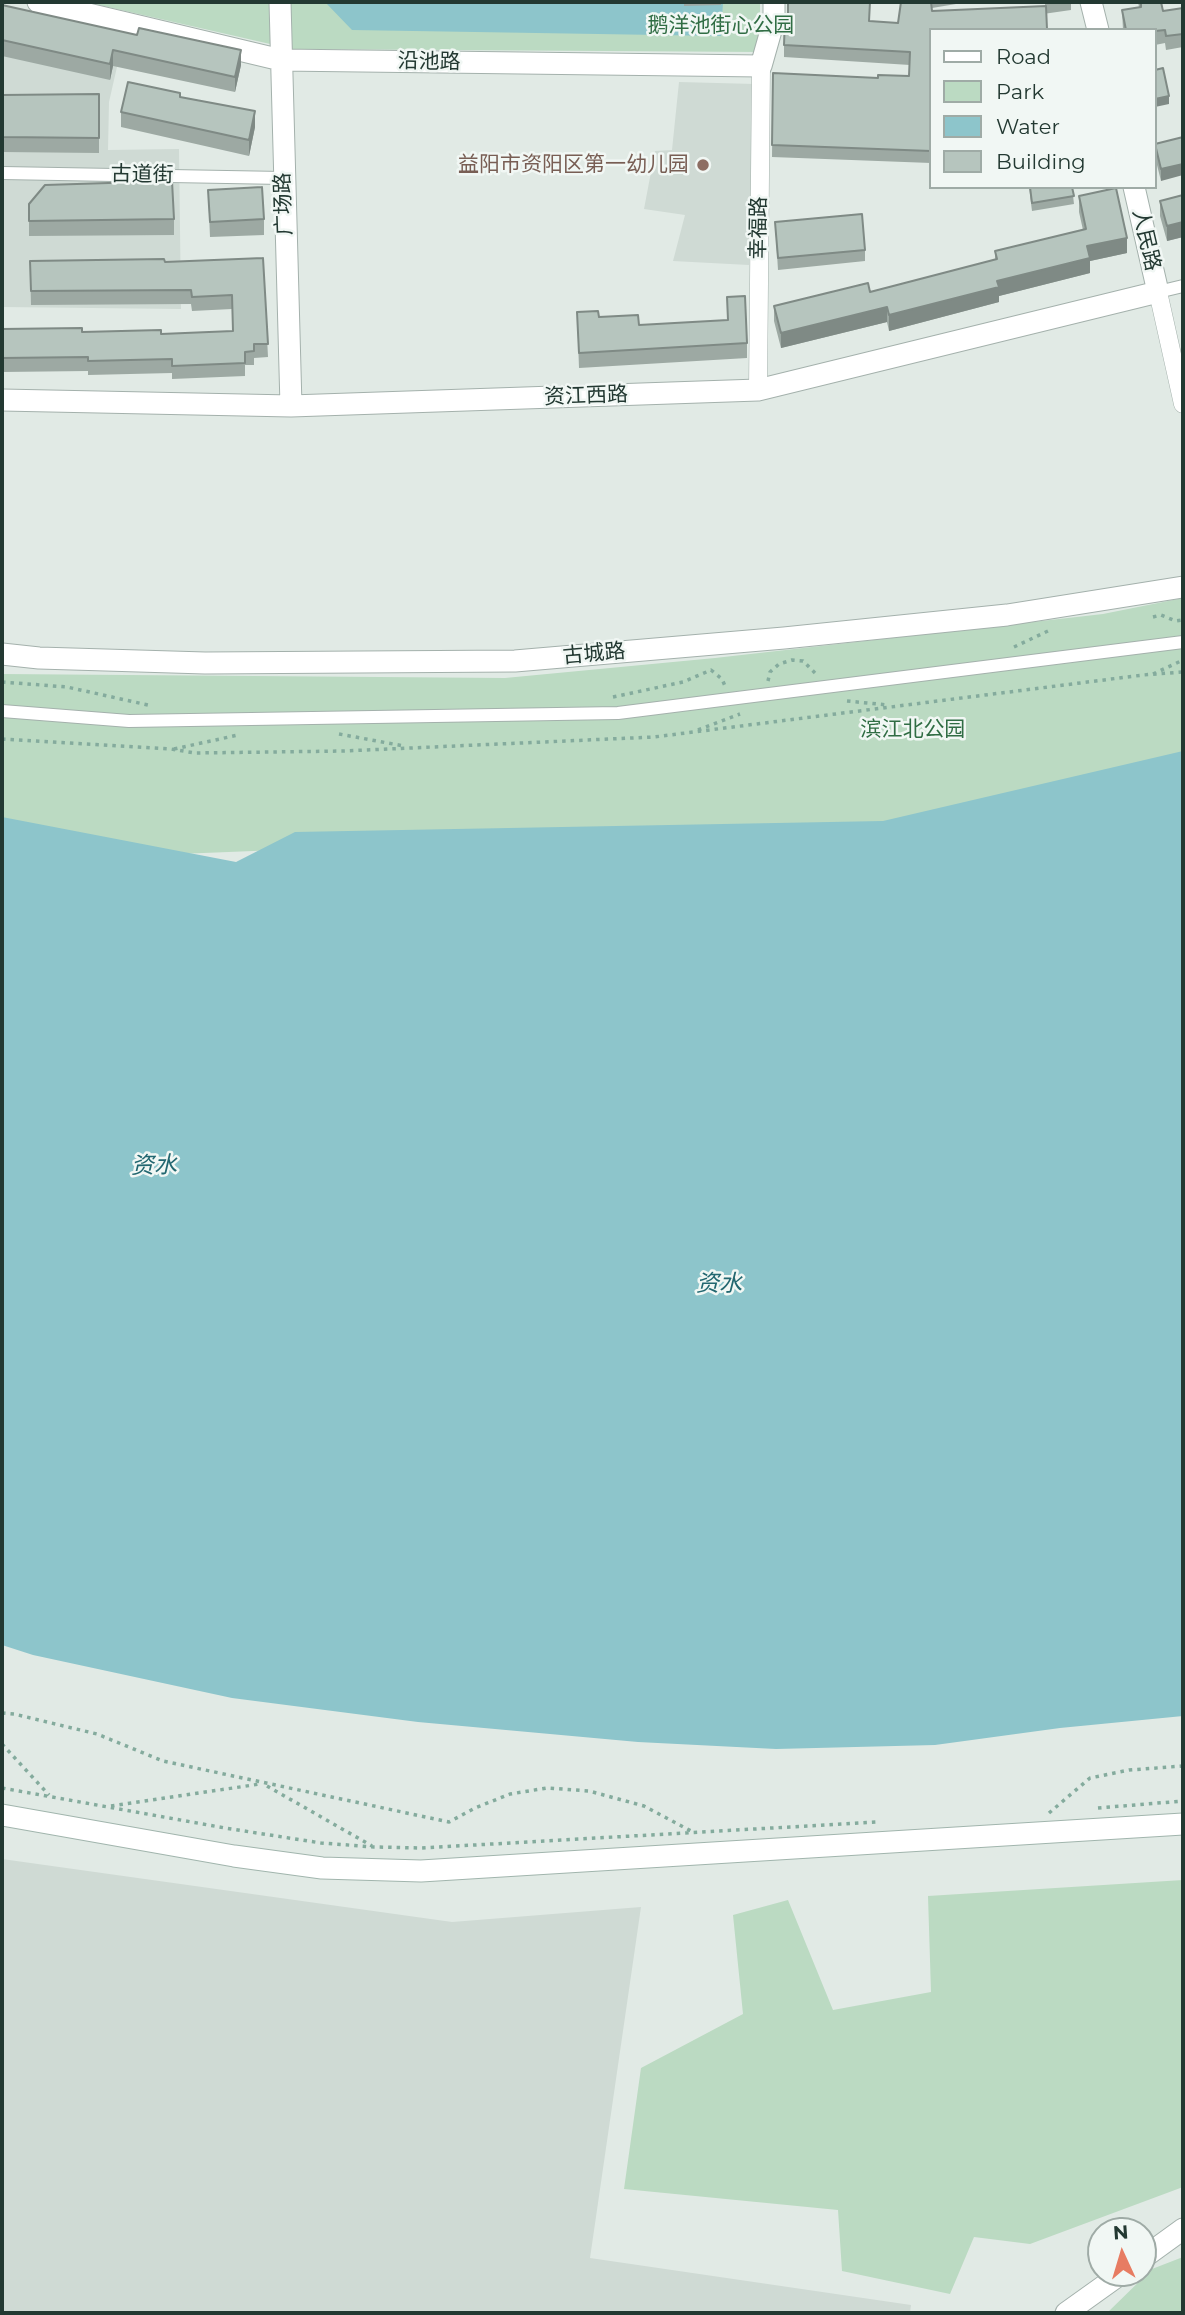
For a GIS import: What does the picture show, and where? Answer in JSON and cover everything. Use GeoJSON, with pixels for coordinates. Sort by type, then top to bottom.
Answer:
{"type":"FeatureCollection","features":[{"type":"Feature","properties":{"kind":"street","name":"沿池路"},"geometry":{"type":"LineString","coordinates":[[38,2],[281,60],[761,66]]}},
{"type":"Feature","properties":{"kind":"street","name":"广场路"},"geometry":{"type":"LineString","coordinates":[[280,2],[291,407]]}},
{"type":"Feature","properties":{"kind":"street"},"geometry":{"type":"LineString","coordinates":[[761,66],[774,20],[774,2]]}},
{"type":"Feature","properties":{"kind":"street"},"geometry":{"type":"LineString","coordinates":[[1091,2],[1098,28]]}},
{"type":"Feature","properties":{"kind":"street","name":"幸福路"},"geometry":{"type":"LineString","coordinates":[[758,390],[761,66]]}},
{"type":"Feature","properties":{"kind":"street","name":"古道街"},"geometry":{"type":"LineString","coordinates":[[2,173],[283,178]]}},
{"type":"Feature","properties":{"kind":"street","name":"人民路"},"geometry":{"type":"LineString","coordinates":[[1134,189],[1158,292]]}},
{"type":"Feature","properties":{"kind":"street"},"geometry":{"type":"LineString","coordinates":[[1183,286],[1158,292],[1183,404]]}},
{"type":"Feature","properties":{"kind":"street","name":"资江西路"},"geometry":{"type":"LineString","coordinates":[[2,400],[291,407],[758,390],[1158,292]]}},
{"type":"Feature","properties":{"kind":"street","name":"古城路"},"geometry":{"type":"LineString","coordinates":[[2,654],[39,658],[205,663],[514,661],[784,638],[1007,615],[1183,587]]}},
{"type":"Feature","properties":{"kind":"street"},"geometry":{"type":"LineString","coordinates":[[2,711],[129,721],[618,713],[1183,642]]}},
{"type":"Feature","properties":{"kind":"street"},"geometry":{"type":"LineString","coordinates":[[2,1815],[234,1856],[322,1868],[421,1871],[1183,1824]]}},
{"type":"Feature","properties":{"kind":"street"},"geometry":{"type":"LineString","coordinates":[[1157,2248],[1183,2229]]}},
{"type":"Feature","properties":{"kind":"street"},"geometry":{"type":"LineString","coordinates":[[1066,2313],[1102,2287]]}},
{"type":"Feature","properties":{"kind":"path"},"geometry":{"type":"LineString","coordinates":[[1153,617],[1161,615],[1176,621],[1183,620]]}},
{"type":"Feature","properties":{"kind":"path"},"geometry":{"type":"LineString","coordinates":[[1007,650],[1048,631]]}},
{"type":"Feature","properties":{"kind":"path"},"geometry":{"type":"LineString","coordinates":[[604,699],[683,682],[711,670],[722,678],[726,689],[751,697],[762,690],[770,672],[779,664],[792,660],[803,661],[819,677]]}},
{"type":"Feature","properties":{"kind":"path"},"geometry":{"type":"LineString","coordinates":[[1151,674],[1183,660]]}},
{"type":"Feature","properties":{"kind":"path"},"geometry":{"type":"LineString","coordinates":[[2,682],[67,687],[156,707]]}},
{"type":"Feature","properties":{"kind":"path"},"geometry":{"type":"LineString","coordinates":[[844,700],[896,706]]}},
{"type":"Feature","properties":{"kind":"path"},"geometry":{"type":"LineString","coordinates":[[693,732],[742,713]]}},
{"type":"Feature","properties":{"kind":"path"},"geometry":{"type":"LineString","coordinates":[[329,732],[409,747]]}},
{"type":"Feature","properties":{"kind":"path"},"geometry":{"type":"LineString","coordinates":[[171,749],[238,735]]}},
{"type":"Feature","properties":{"kind":"path"},"geometry":{"type":"LineString","coordinates":[[2,1713],[97,1734],[163,1761],[449,1822],[510,1794],[547,1788],[589,1791],[644,1806],[693,1832]]}},
{"type":"Feature","properties":{"kind":"path"},"geometry":{"type":"LineString","coordinates":[[2,1744],[50,1797]]}},
{"type":"Feature","properties":{"kind":"path"},"geometry":{"type":"LineString","coordinates":[[1022,1835],[1090,1778],[1129,1769],[1183,1766]]}},
{"type":"Feature","properties":{"kind":"path"},"geometry":{"type":"LineString","coordinates":[[107,1807],[263,1784],[374,1847]]}},
{"type":"Feature","properties":{"kind":"path"},"geometry":{"type":"LineString","coordinates":[[2,1788],[321,1843],[374,1847],[422,1847],[885,1821]]}},
{"type":"Feature","properties":{"kind":"path"},"geometry":{"type":"LineString","coordinates":[[1090,1809],[1183,1801]]}},
{"type":"Feature","properties":{"kind":"path"},"geometry":{"type":"LineString","coordinates":[[1049,1812],[1063,1811]]}},
{"type":"Feature","properties":{"kind":"shaded area"},"geometry":{"type":"Polygon","coordinates":[[[2,7],[124,36],[109,102],[108,150],[179,149],[181,309],[2,307],[2,7]]]}},
{"type":"Feature","properties":{"kind":"shaded area","name":"益阳市资阳区第一幼儿园"},"geometry":{"type":"Polygon","coordinates":[[[679,82],[755,84],[749,265],[673,261],[685,215],[644,209],[655,151],[672,150],[679,82]]]}},
{"type":"Feature","properties":{"kind":"shaded area"},"geometry":{"type":"Polygon","coordinates":[[[2,1859],[452,1922],[641,1907],[590,2258],[911,2305],[910,2313],[2,2313],[2,1859]]]}},
{"type":"Feature","properties":{"kind":"green space","name":"鹅洋池街心公园"},"geometry":{"type":"Polygon","coordinates":[[[86,2],[760,2],[760,52],[292,49],[86,2]]]}},
{"type":"Feature","properties":{"kind":"green space","name":"滨江北公园"},"geometry":{"type":"Polygon","coordinates":[[[1183,598],[1183,769],[925,824],[79,858],[2,840],[2,674],[505,678],[715,658],[1103,614],[1183,598]]]}},
{"type":"Feature","properties":{"kind":"green space"},"geometry":{"type":"Polygon","coordinates":[[[1183,1880],[1183,2187],[1102,2217],[1087,2217],[1087,2223],[1030,2244],[974,2237],[950,2294],[842,2271],[838,2210],[624,2189],[641,2068],[743,2014],[733,1915],[788,1900],[833,2010],[931,1992],[928,1896],[1183,1880]]]}},
{"type":"Feature","properties":{"kind":"green space"},"geometry":{"type":"Polygon","coordinates":[[[1183,2257],[1183,2313],[1107,2313],[1134,2287],[1157,2287],[1157,2267],[1183,2257]]]}},
{"type":"Feature","properties":{"kind":"water"},"geometry":{"type":"Polygon","coordinates":[[[325,2],[723,2],[721,36],[352,30],[325,2]]]}},
{"type":"Feature","properties":{"kind":"water","name":"资水"},"geometry":{"type":"Polygon","coordinates":[[[1183,751],[1183,1716],[1060,1728],[935,1745],[776,1749],[638,1742],[418,1722],[232,1698],[33,1655],[2,1645],[2,817],[236,862],[295,832],[883,821],[1183,751]]]}},
{"type":"Feature","properties":{"kind":"building"},"geometry":{"type":"Polygon","coordinates":[[[788,2],[870,2],[869,21],[898,23],[901,2],[931,2],[932,11],[1046,6],[1047,28],[930,28],[930,151],[772,145],[773,73],[878,78],[878,75],[909,76],[910,52],[784,45],[785,17],[788,17],[788,2]]]}},
{"type":"Feature","properties":{"kind":"building"},"geometry":{"type":"Polygon","coordinates":[[[1141,2],[1161,2],[1163,11],[1183,8],[1183,34],[1166,36],[1165,30],[1157,31],[1157,28],[1126,28],[1122,10],[1141,7],[1141,2]]]}},
{"type":"Feature","properties":{"kind":"building"},"geometry":{"type":"Polygon","coordinates":[[[2,5],[137,35],[139,28],[241,50],[235,77],[113,50],[110,64],[2,40],[2,5]]]}},
{"type":"Feature","properties":{"kind":"building"},"geometry":{"type":"Polygon","coordinates":[[[1163,68],[1169,96],[1157,99],[1157,70],[1163,68]]]}},
{"type":"Feature","properties":{"kind":"building"},"geometry":{"type":"Polygon","coordinates":[[[128,82],[180,93],[180,97],[255,111],[249,140],[121,112],[128,82]]]}},
{"type":"Feature","properties":{"kind":"building"},"geometry":{"type":"Polygon","coordinates":[[[99,94],[99,138],[2,137],[2,95],[99,94]]]}},
{"type":"Feature","properties":{"kind":"building"},"geometry":{"type":"Polygon","coordinates":[[[1183,137],[1183,164],[1161,169],[1157,144],[1183,137]]]}},
{"type":"Feature","properties":{"kind":"building"},"geometry":{"type":"Polygon","coordinates":[[[172,181],[174,219],[29,221],[29,204],[45,185],[172,181]]]}},
{"type":"Feature","properties":{"kind":"building"},"geometry":{"type":"Polygon","coordinates":[[[262,187],[264,219],[210,222],[208,190],[262,187]]]}},
{"type":"Feature","properties":{"kind":"building"},"geometry":{"type":"Polygon","coordinates":[[[1030,189],[1072,189],[1074,196],[1032,203],[1030,189]]]}},
{"type":"Feature","properties":{"kind":"building"},"geometry":{"type":"Polygon","coordinates":[[[1116,189],[1127,238],[1087,246],[1090,258],[997,281],[999,287],[889,315],[887,307],[781,333],[774,306],[868,283],[870,292],[997,259],[995,251],[1086,229],[1079,196],[1116,189]]]}},
{"type":"Feature","properties":{"kind":"building"},"geometry":{"type":"Polygon","coordinates":[[[1183,195],[1183,222],[1167,226],[1160,201],[1183,195]]]}},
{"type":"Feature","properties":{"kind":"building"},"geometry":{"type":"Polygon","coordinates":[[[862,214],[865,250],[778,258],[775,222],[862,214]]]}},
{"type":"Feature","properties":{"kind":"building"},"geometry":{"type":"Polygon","coordinates":[[[263,258],[268,344],[254,344],[254,351],[245,352],[245,363],[172,366],[172,359],[88,361],[88,357],[2,358],[2,329],[82,328],[82,332],[161,330],[161,334],[233,331],[232,295],[192,297],[191,290],[31,291],[30,261],[164,259],[165,262],[263,258]]]}},
{"type":"Feature","properties":{"kind":"building"},"geometry":{"type":"Polygon","coordinates":[[[745,296],[747,343],[579,353],[577,312],[598,311],[599,317],[638,315],[639,325],[728,320],[727,297],[745,296]]]}},
{"type":"Feature","properties":{"kind":"place","name":"益阳市资阳区第一幼儿园"},"geometry":{"type":"Point","coordinates":[703,165]}}]}
